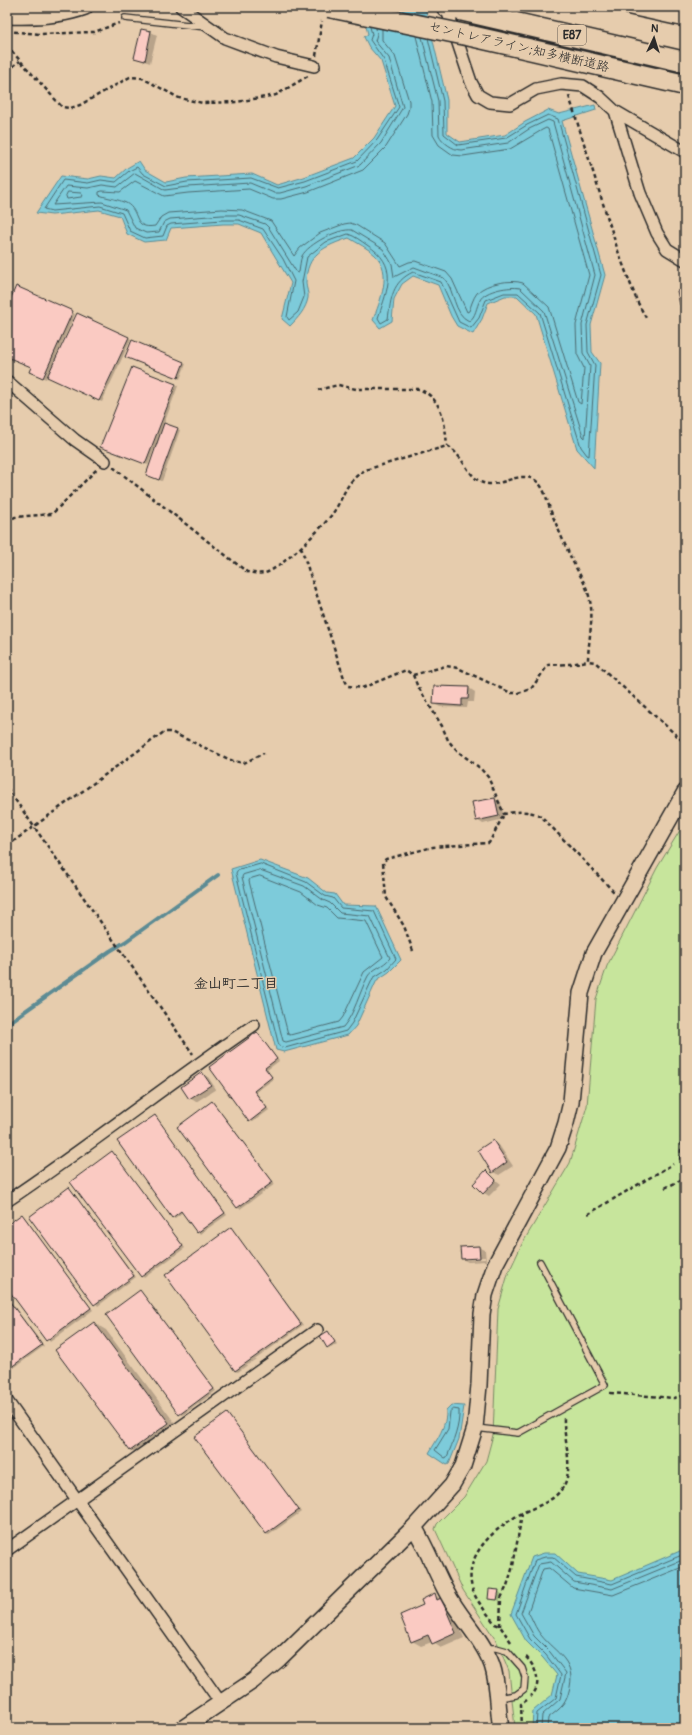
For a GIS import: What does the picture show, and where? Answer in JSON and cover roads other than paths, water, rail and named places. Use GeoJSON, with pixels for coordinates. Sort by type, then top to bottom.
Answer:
{"type":"FeatureCollection","features":[{"type":"Feature","properties":{"kind":"highway","name":"セントレアライン;知多横断道路"},"geometry":{"type":"LineString","coordinates":[[451,8],[685,62]]}},
{"type":"Feature","properties":{"kind":"highway","name":"セントレアライン;知多横断道路"},"geometry":{"type":"LineString","coordinates":[[326,11],[471,36],[685,84]]}},
{"type":"Feature","properties":{"kind":"street"},"geometry":{"type":"LineString","coordinates":[[7,16],[49,14],[85,7]]}},
{"type":"Feature","properties":{"kind":"street"},"geometry":{"type":"LineString","coordinates":[[181,7],[225,38],[269,54],[314,66]]}},
{"type":"Feature","properties":{"kind":"street"},"geometry":{"type":"LineString","coordinates":[[630,7],[685,19]]}},
{"type":"Feature","properties":{"kind":"street"},"geometry":{"type":"LineString","coordinates":[[451,8],[471,82],[478,95],[490,102],[510,104],[536,89],[561,84],[583,86],[600,97],[615,111],[685,152]]}},
{"type":"Feature","properties":{"kind":"street"},"geometry":{"type":"LineString","coordinates":[[615,111],[640,193],[657,233],[667,249],[685,260]]}},
{"type":"Feature","properties":{"kind":"street"},"geometry":{"type":"LineString","coordinates":[[7,381],[75,440],[105,461]]}},
{"type":"Feature","properties":{"kind":"street"},"geometry":{"type":"LineString","coordinates":[[183,1728],[253,1681],[279,1659],[414,1527],[452,1485],[463,1466],[475,1428],[480,1385],[482,1314],[485,1295],[495,1265],[558,1148],[571,1102],[582,993],[594,953],[685,792]]}},
{"type":"Feature","properties":{"kind":"street"},"geometry":{"type":"LineString","coordinates":[[7,1201],[44,1176],[199,1062],[254,1025]]}},
{"type":"Feature","properties":{"kind":"street"},"geometry":{"type":"LineString","coordinates":[[7,1550],[318,1330]]}},
{"type":"Feature","properties":{"kind":"street"},"geometry":{"type":"LineString","coordinates":[[7,1401],[221,1703]]}},
{"type":"Feature","properties":{"kind":"street"},"geometry":{"type":"LineString","coordinates":[[414,1527],[424,1543],[447,1594],[484,1648],[494,1671],[497,1683],[501,1728]]}},
{"type":"Feature","properties":{"kind":"lane"},"geometry":{"type":"LineString","coordinates":[[127,18],[209,27]]}},
{"type":"Feature","properties":{"kind":"lane"},"geometry":{"type":"LineString","coordinates":[[475,1428],[518,1433],[605,1385],[540,1262]]}},
{"type":"Feature","properties":{"kind":"lane"},"geometry":{"type":"LineString","coordinates":[[484,1648],[496,1648],[507,1651],[522,1668],[526,1677],[524,1689],[516,1694],[498,1698]]}},
{"type":"Feature","properties":{"kind":"water"},"geometry":{"type":"Polygon","coordinates":[[[361,7],[425,7],[447,100],[447,133],[460,142],[505,135],[548,110],[559,114],[595,105],[596,110],[562,121],[605,275],[591,325],[592,352],[600,363],[594,468],[577,449],[536,314],[517,296],[505,296],[488,303],[482,319],[473,334],[457,326],[451,316],[438,285],[413,276],[402,284],[394,299],[392,321],[380,328],[373,320],[383,287],[383,270],[375,255],[349,238],[332,244],[313,258],[307,273],[307,302],[301,313],[290,326],[282,319],[291,283],[261,233],[239,224],[171,228],[166,240],[144,242],[127,234],[120,216],[99,210],[52,215],[36,213],[61,176],[88,179],[101,176],[116,178],[127,168],[139,161],[145,170],[166,182],[186,178],[252,174],[277,185],[304,177],[354,158],[374,138],[395,106],[381,61],[369,47],[364,37],[368,34],[361,7]]]}},
{"type":"Feature","properties":{"kind":"water"},"geometry":{"type":"Polygon","coordinates":[[[260,860],[308,878],[327,893],[335,894],[343,905],[376,906],[401,960],[389,972],[377,980],[356,1026],[348,1035],[284,1052],[276,1050],[231,869],[260,860]]]}},
{"type":"Feature","properties":{"kind":"water"},"geometry":{"type":"Polygon","coordinates":[[[451,1405],[464,1406],[459,1439],[449,1464],[447,1465],[429,1453],[445,1422],[446,1410],[451,1405]]]}},
{"type":"Feature","properties":{"kind":"water"},"geometry":{"type":"Polygon","coordinates":[[[685,1544],[685,1728],[532,1728],[533,1711],[552,1695],[557,1675],[526,1641],[511,1614],[532,1557],[544,1553],[555,1553],[578,1574],[612,1580],[680,1551],[685,1544]]]}},
{"type":"Feature","properties":{"kind":"waterway"},"geometry":{"type":"LineString","coordinates":[[7,1024],[218,875]]}},
{"type":"Feature","properties":{"kind":"district","name":"金山町二丁目"},"geometry":{"type":"Point","coordinates":[236,983]}}]}
